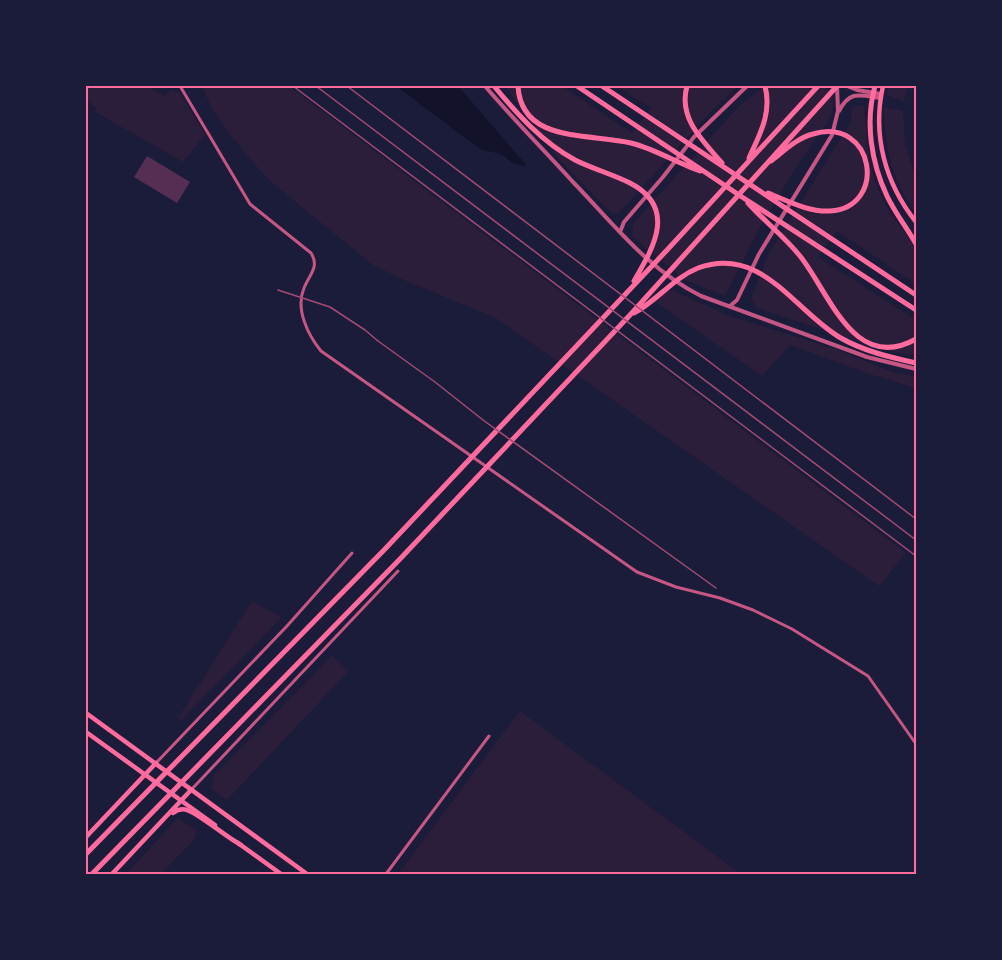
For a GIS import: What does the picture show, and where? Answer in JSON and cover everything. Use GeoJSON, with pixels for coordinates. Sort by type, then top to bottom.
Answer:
{"type":"FeatureCollection","features":[{"type":"Feature","properties":{"kind":"highway"},"geometry":{"type":"LineString","coordinates":[[494,86],[524,121],[548,142],[575,160],[631,184],[651,201],[657,218],[657,236],[630,288]]}},
{"type":"Feature","properties":{"kind":"highway"},"geometry":{"type":"LineString","coordinates":[[518,86],[522,106],[532,119],[547,128],[579,136],[638,145],[710,175]]}},
{"type":"Feature","properties":{"kind":"highway"},"geometry":{"type":"LineString","coordinates":[[577,86],[916,310]]}},
{"type":"Feature","properties":{"kind":"highway"},"geometry":{"type":"LineString","coordinates":[[602,86],[916,295]]}},
{"type":"Feature","properties":{"kind":"highway"},"geometry":{"type":"LineString","coordinates":[[687,86],[685,104],[689,121],[695,132],[727,168]]}},
{"type":"Feature","properties":{"kind":"highway"},"geometry":{"type":"LineString","coordinates":[[746,164],[766,119],[765,86]]}},
{"type":"Feature","properties":{"kind":"highway"},"geometry":{"type":"LineString","coordinates":[[86,854],[386,549],[818,86]]}},
{"type":"Feature","properties":{"kind":"highway"},"geometry":{"type":"LineString","coordinates":[[93,874],[400,559],[630,315],[837,86]]}},
{"type":"Feature","properties":{"kind":"highway"},"geometry":{"type":"LineString","coordinates":[[875,86],[870,125],[873,154],[887,195],[916,244]]}},
{"type":"Feature","properties":{"kind":"highway"},"geometry":{"type":"LineString","coordinates":[[754,176],[789,146],[816,133],[834,131],[846,135],[862,150],[867,163],[867,180],[860,195],[846,207],[837,210],[818,211],[806,208],[755,187]]}},
{"type":"Feature","properties":{"kind":"highway"},"geometry":{"type":"LineString","coordinates":[[742,197],[798,253],[837,314],[854,333],[873,345],[885,347],[899,346],[916,339]]}},
{"type":"Feature","properties":{"kind":"highway"},"geometry":{"type":"LineString","coordinates":[[904,224],[916,236]]}},
{"type":"Feature","properties":{"kind":"highway"},"geometry":{"type":"LineString","coordinates":[[630,315],[690,272],[712,265],[734,264],[754,269],[770,278],[824,326],[850,343],[879,354],[916,363]]}},
{"type":"Feature","properties":{"kind":"main road"},"geometry":{"type":"LineString","coordinates":[[883,86],[880,140],[887,171],[895,190],[916,222]]}},
{"type":"Feature","properties":{"kind":"main road"},"geometry":{"type":"LineString","coordinates":[[86,714],[307,874]]}},
{"type":"Feature","properties":{"kind":"main road"},"geometry":{"type":"LineString","coordinates":[[86,732],[183,800],[281,874]]}},
{"type":"Feature","properties":{"kind":"main road"},"geometry":{"type":"LineString","coordinates":[[86,837],[156,763]]}},
{"type":"Feature","properties":{"kind":"main road"},"geometry":{"type":"LineString","coordinates":[[112,874],[192,790]]}},
{"type":"Feature","properties":{"kind":"main road"},"geometry":{"type":"LineString","coordinates":[[168,816],[175,811],[185,809],[241,844]]}},
{"type":"Feature","properties":{"kind":"street"},"geometry":{"type":"LineString","coordinates":[[180,86],[250,204],[311,253],[314,258],[315,267],[303,290],[302,313],[310,337],[321,351],[637,572],[676,587],[720,598],[764,615],[792,629],[868,676],[916,744]]}},
{"type":"Feature","properties":{"kind":"street"},"geometry":{"type":"LineString","coordinates":[[485,86],[638,253],[680,286],[729,307],[867,357],[916,369]]}},
{"type":"Feature","properties":{"kind":"street"},"geometry":{"type":"LineString","coordinates":[[620,233],[624,222],[694,137],[747,86]]}},
{"type":"Feature","properties":{"kind":"street"},"geometry":{"type":"LineString","coordinates":[[729,307],[737,300],[759,254],[832,135],[838,111],[837,86]]}},
{"type":"Feature","properties":{"kind":"street"},"geometry":{"type":"LineString","coordinates":[[847,86],[881,96]]}},
{"type":"Feature","properties":{"kind":"street"},"geometry":{"type":"LineString","coordinates":[[838,111],[844,101],[852,96],[881,96]]}},
{"type":"Feature","properties":{"kind":"street"},"geometry":{"type":"LineString","coordinates":[[156,763],[287,626],[352,553]]}},
{"type":"Feature","properties":{"kind":"street"},"geometry":{"type":"LineString","coordinates":[[192,790],[398,571]]}},
{"type":"Feature","properties":{"kind":"street"},"geometry":{"type":"LineString","coordinates":[[386,874],[489,736]]}},
{"type":"Feature","properties":{"kind":"shaded area"},"geometry":{"type":"Polygon","coordinates":[[[86,86],[148,86],[164,96],[171,90],[180,93],[205,135],[183,162],[95,112],[97,109],[86,100],[86,86]]]}},
{"type":"Feature","properties":{"kind":"shaded area"},"geometry":{"type":"Polygon","coordinates":[[[202,86],[289,86],[906,553],[879,586],[494,317],[373,265],[271,182],[229,133],[210,105],[202,86]]]}},
{"type":"Feature","properties":{"kind":"shaded area"},"geometry":{"type":"Polygon","coordinates":[[[396,86],[458,86],[527,166],[514,164],[501,154],[480,149],[396,86]]]}},
{"type":"Feature","properties":{"kind":"shaded area"},"geometry":{"type":"Polygon","coordinates":[[[505,86],[562,86],[632,133],[651,108],[617,86],[738,86],[717,105],[619,213],[611,213],[556,156],[505,86]]]}},
{"type":"Feature","properties":{"kind":"shaded area"},"geometry":{"type":"Polygon","coordinates":[[[765,86],[824,86],[834,98],[830,118],[796,167],[760,227],[725,296],[685,280],[632,236],[633,224],[740,105],[765,86]]]}},
{"type":"Feature","properties":{"kind":"shaded area"},"geometry":{"type":"Polygon","coordinates":[[[890,86],[908,86],[904,101],[886,95],[890,86]]]}},
{"type":"Feature","properties":{"kind":"shaded area"},"geometry":{"type":"Polygon","coordinates":[[[864,105],[870,160],[875,182],[891,214],[916,245],[916,284],[837,231],[818,257],[916,320],[916,356],[886,350],[756,308],[751,298],[769,253],[851,122],[852,107],[864,105]]]}},
{"type":"Feature","properties":{"kind":"shaded area"},"geometry":{"type":"Polygon","coordinates":[[[884,107],[903,111],[905,143],[916,179],[916,213],[901,189],[891,163],[884,107]]]}},
{"type":"Feature","properties":{"kind":"shaded area"},"geometry":{"type":"Polygon","coordinates":[[[669,289],[732,317],[836,349],[890,371],[916,377],[916,388],[866,373],[790,345],[762,376],[656,302],[669,289]]]}},
{"type":"Feature","properties":{"kind":"shaded area"},"geometry":{"type":"Polygon","coordinates":[[[252,601],[282,617],[181,721],[178,718],[252,601]]]}},
{"type":"Feature","properties":{"kind":"shaded area"},"geometry":{"type":"Polygon","coordinates":[[[332,656],[349,671],[227,800],[211,789],[214,775],[332,656]]]}},
{"type":"Feature","properties":{"kind":"shaded area"},"geometry":{"type":"Polygon","coordinates":[[[520,711],[741,874],[398,874],[520,711]]]}},
{"type":"Feature","properties":{"kind":"shaded area"},"geometry":{"type":"Polygon","coordinates":[[[178,818],[197,831],[193,841],[161,874],[126,874],[178,818]]]}},
{"type":"Feature","properties":{"kind":"building"},"geometry":{"type":"Polygon","coordinates":[[[147,156],[190,182],[177,203],[134,177],[147,156]]]}},
{"type":"Feature","properties":{"kind":"railway"},"geometry":{"type":"LineString","coordinates":[[293,86],[916,556]]}},
{"type":"Feature","properties":{"kind":"railway"},"geometry":{"type":"LineString","coordinates":[[316,86],[916,540]]}},
{"type":"Feature","properties":{"kind":"railway"},"geometry":{"type":"LineString","coordinates":[[347,86],[916,519]]}},
{"type":"Feature","properties":{"kind":"railway"},"geometry":{"type":"LineString","coordinates":[[278,290],[330,307],[365,330],[483,420],[716,588]]}}]}
